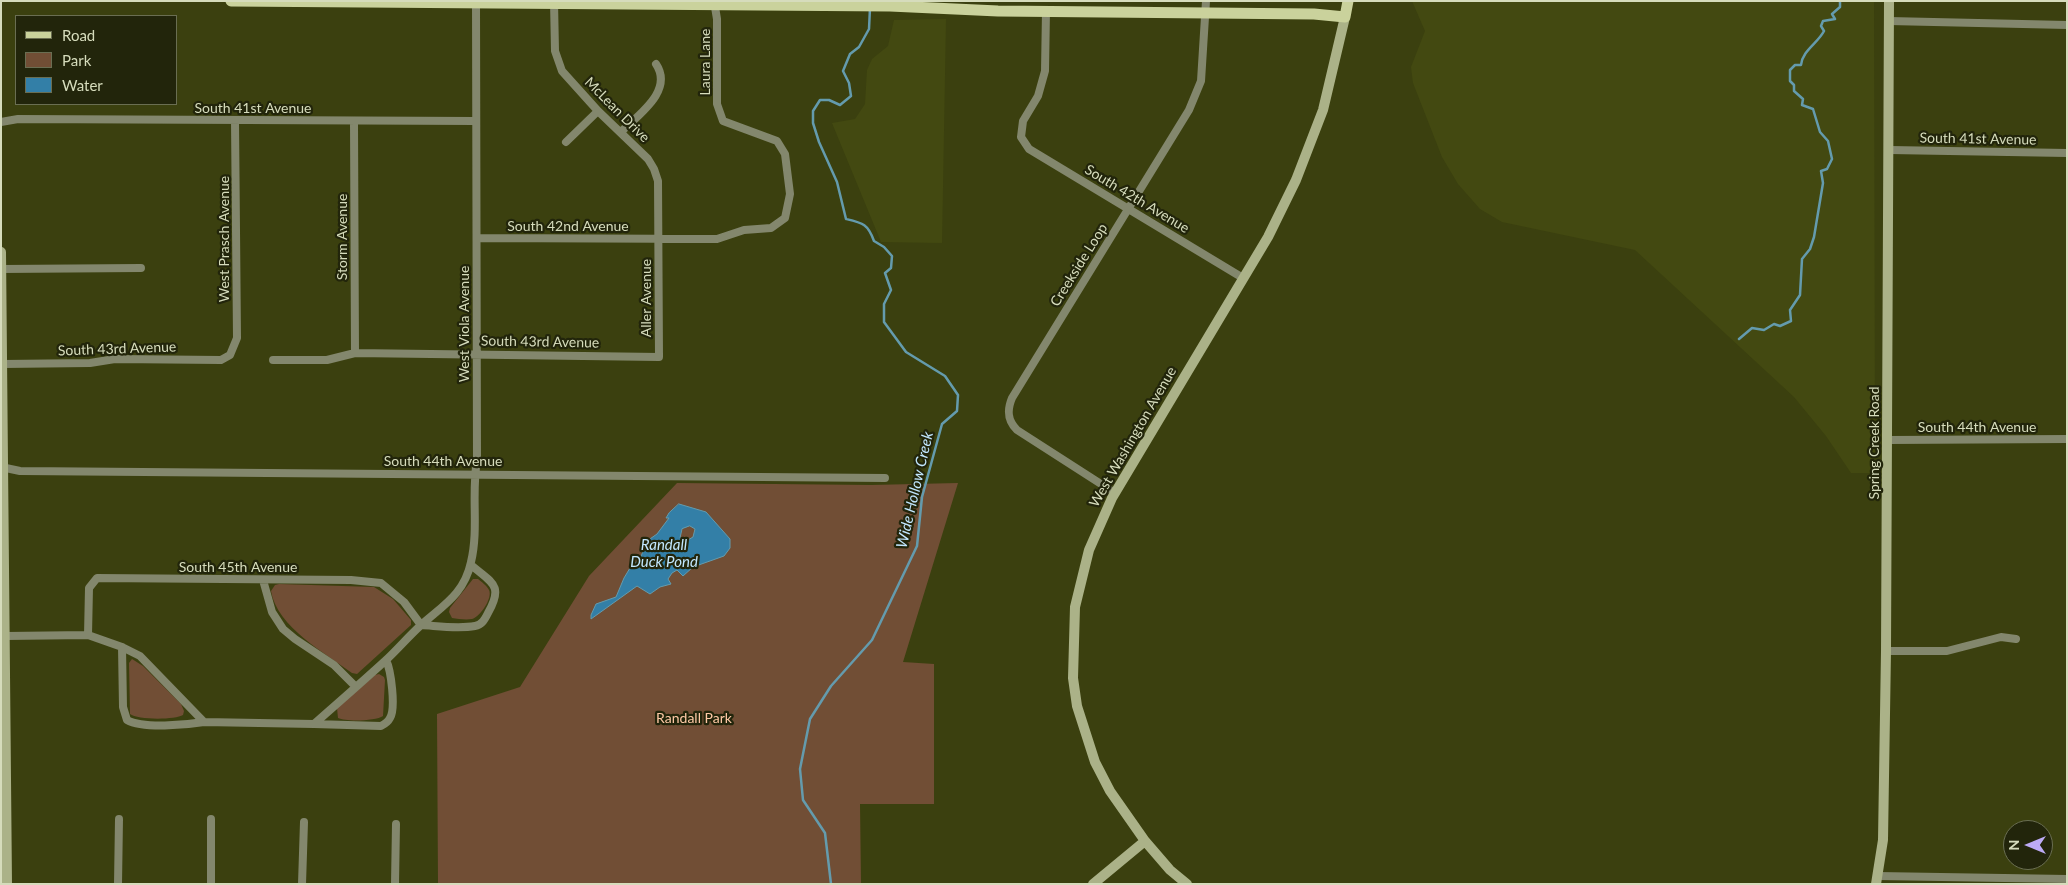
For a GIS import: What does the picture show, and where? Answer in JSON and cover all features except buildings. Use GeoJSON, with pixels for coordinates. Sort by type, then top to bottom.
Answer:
{"type":"FeatureCollection","features":[{"type":"Feature","properties":{"kind":"main road"},"geometry":{"type":"LineString","coordinates":[[231,1],[981,6],[1046,11],[1206,7],[1345,17]]}},
{"type":"Feature","properties":{"kind":"main road","name":"West Washington Avenue"},"geometry":{"type":"LineString","coordinates":[[1187,884],[1170,870],[1144,841],[1110,791],[1095,762],[1077,706],[1073,678],[1075,607],[1089,550],[1115,493],[1268,238],[1296,180],[1323,110],[1348,1]]}},
{"type":"Feature","properties":{"kind":"main road","name":"Spring Creek Road"},"geometry":{"type":"LineString","coordinates":[[1877,880],[1884,840],[1890,150],[1889,1]]}},
{"type":"Feature","properties":{"kind":"main road"},"geometry":{"type":"LineString","coordinates":[[1,252],[7,884]]}},
{"type":"Feature","properties":{"kind":"main road"},"geometry":{"type":"LineString","coordinates":[[1093,884],[1144,841]]}},
{"type":"Feature","properties":{"kind":"street","name":"West Viola Avenue"},"geometry":{"type":"LineString","coordinates":[[314,724],[386,660],[421,625],[445,606],[457,592],[471,565],[474,545],[474,473],[477,460],[476,3]]}},
{"type":"Feature","properties":{"kind":"street","name":"McLean Drive"},"geometry":{"type":"LineString","coordinates":[[554,3],[555,52],[558,63],[566,75],[598,111],[648,159],[654,169],[658,180],[659,238]]}},
{"type":"Feature","properties":{"kind":"street","name":"Laura Lane"},"geometry":{"type":"LineString","coordinates":[[659,238],[717,240],[744,230],[771,228],[785,218],[790,194],[785,154],[776,141],[723,121],[717,104],[717,19],[714,3]]}},
{"type":"Feature","properties":{"kind":"street","name":"Creekside Loop"},"geometry":{"type":"LineString","coordinates":[[1115,493],[1017,430],[1008,418],[1008,406],[1189,110],[1201,81],[1206,7]]}},
{"type":"Feature","properties":{"kind":"street","name":"South 42th Avenue"},"geometry":{"type":"LineString","coordinates":[[1046,11],[1045,71],[1038,96],[1023,121],[1021,137],[1029,149],[1244,278]]}},
{"type":"Feature","properties":{"kind":"street"},"geometry":{"type":"LineString","coordinates":[[1889,22],[2067,25]]}},
{"type":"Feature","properties":{"kind":"street"},"geometry":{"type":"LineString","coordinates":[[621,132],[653,101],[661,86],[662,73],[656,64]]}},
{"type":"Feature","properties":{"kind":"street"},"geometry":{"type":"LineString","coordinates":[[566,142],[598,111]]}},
{"type":"Feature","properties":{"kind":"street","name":"South 41st Avenue"},"geometry":{"type":"LineString","coordinates":[[1,122],[18,119],[354,122],[475,121]]}},
{"type":"Feature","properties":{"kind":"street","name":"West Prasch Avenue"},"geometry":{"type":"LineString","coordinates":[[230,355],[237,338],[236,121]]}},
{"type":"Feature","properties":{"kind":"street","name":"Storm Avenue"},"geometry":{"type":"LineString","coordinates":[[354,122],[355,353]]}},
{"type":"Feature","properties":{"kind":"street","name":"South 41st Avenue"},"geometry":{"type":"LineString","coordinates":[[1890,150],[2067,153]]}},
{"type":"Feature","properties":{"kind":"street","name":"South 42nd Avenue"},"geometry":{"type":"LineString","coordinates":[[476,238],[659,238]]}},
{"type":"Feature","properties":{"kind":"street","name":"Aller Avenue"},"geometry":{"type":"LineString","coordinates":[[659,238],[659,357]]}},
{"type":"Feature","properties":{"kind":"street"},"geometry":{"type":"LineString","coordinates":[[1,269],[141,268]]}},
{"type":"Feature","properties":{"kind":"street","name":"South 43rd Avenue"},"geometry":{"type":"LineString","coordinates":[[273,360],[327,360],[355,353],[659,357]]}},
{"type":"Feature","properties":{"kind":"street","name":"South 43rd Avenue"},"geometry":{"type":"LineString","coordinates":[[3,364],[90,363],[115,359],[221,360],[230,355]]}},
{"type":"Feature","properties":{"kind":"street","name":"South 44th Avenue"},"geometry":{"type":"LineString","coordinates":[[1888,440],[2067,439]]}},
{"type":"Feature","properties":{"kind":"street","name":"South 44th Avenue"},"geometry":{"type":"LineString","coordinates":[[3,467],[20,471],[327,474],[474,473],[886,478]]}},
{"type":"Feature","properties":{"kind":"street"},"geometry":{"type":"LineString","coordinates":[[421,625],[474,626],[484,621],[496,600],[497,592],[495,586],[471,565]]}},
{"type":"Feature","properties":{"kind":"street","name":"South 45th Avenue"},"geometry":{"type":"LineString","coordinates":[[88,636],[89,588],[97,578],[351,580],[381,583],[404,602],[421,625]]}},
{"type":"Feature","properties":{"kind":"street"},"geometry":{"type":"LineString","coordinates":[[263,580],[272,612],[283,629],[295,640],[334,664],[356,687]]}},
{"type":"Feature","properties":{"kind":"street"},"geometry":{"type":"LineString","coordinates":[[6,636],[88,636],[122,647],[140,656],[204,722]]}},
{"type":"Feature","properties":{"kind":"street"},"geometry":{"type":"LineString","coordinates":[[1886,651],[1947,651],[2001,637],[2016,639]]}},
{"type":"Feature","properties":{"kind":"street"},"geometry":{"type":"LineString","coordinates":[[122,647],[123,707],[127,720],[140,724],[183,726],[204,722],[381,726],[390,720],[392,714],[392,675],[386,660]]}},
{"type":"Feature","properties":{"kind":"street"},"geometry":{"type":"LineString","coordinates":[[118,884],[119,819]]}},
{"type":"Feature","properties":{"kind":"street"},"geometry":{"type":"LineString","coordinates":[[211,819],[211,884]]}},
{"type":"Feature","properties":{"kind":"street"},"geometry":{"type":"LineString","coordinates":[[302,884],[304,822]]}},
{"type":"Feature","properties":{"kind":"street"},"geometry":{"type":"LineString","coordinates":[[395,884],[396,824]]}},
{"type":"Feature","properties":{"kind":"street"},"geometry":{"type":"LineString","coordinates":[[1877,880],[2067,878]]}},
{"type":"Feature","properties":{"kind":"shaded area"},"geometry":{"type":"Polygon","coordinates":[[[1412,1],[1874,1],[1875,473],[1851,473],[1826,436],[1794,397],[1635,250],[1502,222],[1480,209],[1458,184],[1442,157],[1413,83],[1411,67],[1425,31],[1412,1]]]}},
{"type":"Feature","properties":{"kind":"shaded area"},"geometry":{"type":"Polygon","coordinates":[[[946,19],[942,243],[881,242],[832,123],[855,119],[865,104],[867,70],[872,59],[888,46],[894,20],[946,19]]]}},
{"type":"Feature","properties":{"kind":"green space","name":"Randall Park"},"geometry":{"type":"Polygon","coordinates":[[[677,483],[871,485],[958,483],[903,662],[934,664],[934,804],[860,804],[861,884],[438,884],[437,714],[520,687],[589,576],[677,483]]]}},
{"type":"Feature","properties":{"kind":"green space"},"geometry":{"type":"Polygon","coordinates":[[[473,579],[478,579],[490,593],[485,607],[479,615],[472,619],[452,618],[449,612],[450,608],[473,579]]]}},
{"type":"Feature","properties":{"kind":"green space"},"geometry":{"type":"Polygon","coordinates":[[[275,585],[374,587],[393,599],[411,620],[411,625],[357,674],[352,673],[316,648],[282,616],[275,604],[271,591],[275,585]]]}},
{"type":"Feature","properties":{"kind":"green space"},"geometry":{"type":"Polygon","coordinates":[[[132,659],[143,666],[181,704],[184,711],[183,715],[156,719],[130,714],[129,663],[132,659]]]}},
{"type":"Feature","properties":{"kind":"green space"},"geometry":{"type":"Polygon","coordinates":[[[379,674],[385,680],[383,716],[361,720],[338,718],[337,708],[375,675],[379,674]]]}},
{"type":"Feature","properties":{"kind":"water","name":"Randall Duck Pond"},"geometry":{"type":"Polygon","coordinates":[[[679,504],[706,512],[730,539],[730,548],[724,556],[693,567],[683,576],[677,570],[668,579],[671,584],[660,587],[650,594],[637,586],[591,619],[596,604],[616,597],[630,568],[640,559],[647,541],[657,534],[669,518],[666,518],[679,504]],[[690,526],[682,529],[680,538],[688,540],[693,537],[695,529],[690,526]]]}},
{"type":"Feature","properties":{"kind":"waterway"},"geometry":{"type":"LineString","coordinates":[[1739,339],[1752,328],[1764,330],[1774,324],[1780,326],[1791,321],[1790,310],[1800,295],[1802,259],[1810,249],[1814,237],[1823,183],[1821,171],[1827,169],[1832,159],[1828,141],[1820,132],[1813,109],[1802,105],[1803,99],[1794,91],[1794,85],[1790,81],[1790,70],[1795,65],[1801,65],[1804,55],[1824,31],[1821,26],[1823,21],[1835,19],[1832,14],[1840,7],[1840,1]]}},
{"type":"Feature","properties":{"kind":"waterway","name":"Wide Hollow Creek"},"geometry":{"type":"LineString","coordinates":[[831,884],[825,833],[803,800],[800,769],[810,719],[831,686],[872,640],[917,546],[922,497],[942,424],[957,411],[958,395],[945,376],[906,352],[884,322],[884,304],[891,290],[885,273],[891,268],[892,256],[884,247],[874,241],[864,225],[846,219],[837,182],[819,142],[813,123],[813,111],[820,100],[829,100],[840,105],[851,96],[849,83],[843,71],[850,54],[859,47],[869,29],[870,8]]}}]}
